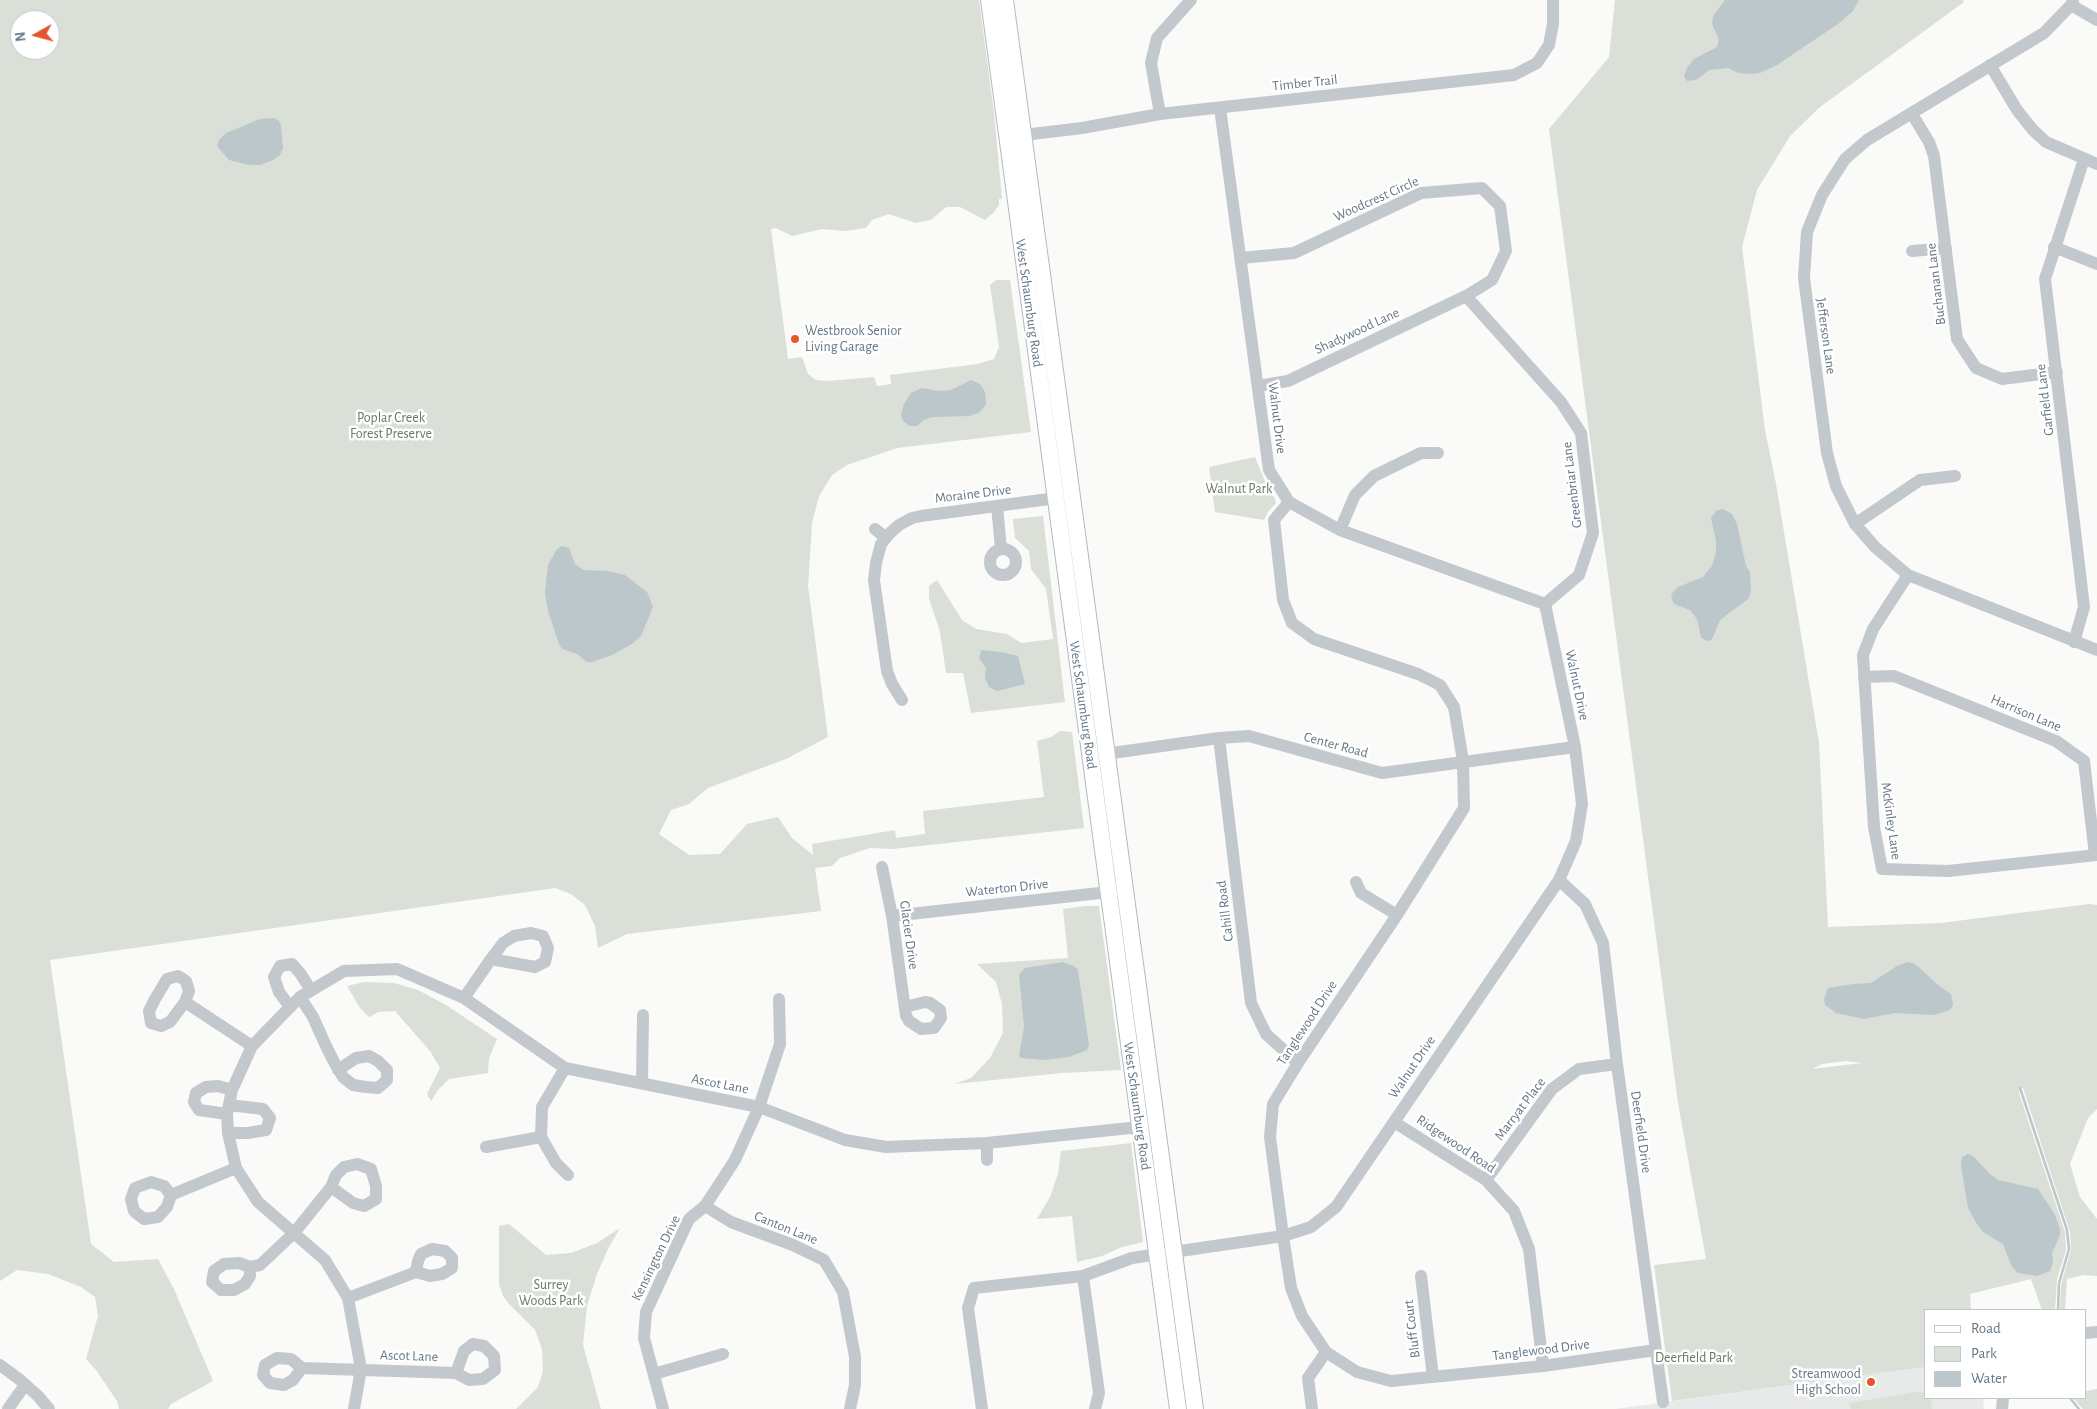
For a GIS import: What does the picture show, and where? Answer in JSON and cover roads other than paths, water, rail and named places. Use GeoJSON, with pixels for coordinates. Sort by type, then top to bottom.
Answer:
{"type":"FeatureCollection","features":[{"type":"Feature","properties":{"kind":"main road","name":"West Schaumburg Road"},"geometry":{"type":"LineString","coordinates":[[989,0],[1015,136],[1148,1126],[1166,1252],[1194,1409]]}},
{"type":"Feature","properties":{"kind":"main road","name":"West Schaumburg Road"},"geometry":{"type":"LineString","coordinates":[[1005,0],[1015,136]]}},
{"type":"Feature","properties":{"kind":"main road","name":"West Schaumburg Road"},"geometry":{"type":"LineString","coordinates":[[1166,1252],[1178,1409]]}},
{"type":"Feature","properties":{"kind":"street"},"geometry":{"type":"LineString","coordinates":[[1160,114],[1151,64],[1157,38],[1191,0]]}},
{"type":"Feature","properties":{"kind":"street","name":"Timber Trail"},"geometry":{"type":"LineString","coordinates":[[1015,136],[1082,128],[1160,114],[1514,75],[1538,63],[1549,45],[1553,24],[1553,0]]}},
{"type":"Feature","properties":{"kind":"street"},"geometry":{"type":"LineString","coordinates":[[2072,3],[2097,20]]}},
{"type":"Feature","properties":{"kind":"street","name":"Jefferson Lane"},"geometry":{"type":"LineString","coordinates":[[2072,3],[2044,32],[1867,140],[1845,159],[1822,194],[1807,232],[1804,278],[1827,453],[1836,486],[1855,524],[1874,547],[1908,574],[2097,650]]}},
{"type":"Feature","properties":{"kind":"street"},"geometry":{"type":"LineString","coordinates":[[1990,65],[2017,110],[2033,130],[2046,142],[2097,164]]}},
{"type":"Feature","properties":{"kind":"street","name":"Walnut Drive"},"geometry":{"type":"LineString","coordinates":[[982,1409],[968,1308],[974,1288],[1083,1276],[1132,1258],[1284,1236],[1311,1227],[1336,1207],[1559,880],[1576,841],[1582,804],[1575,747],[1544,604],[1340,530],[1289,502],[1269,470],[1220,108]]}},
{"type":"Feature","properties":{"kind":"street","name":"Buchanan Lane"},"geometry":{"type":"LineString","coordinates":[[1912,114],[1929,142],[1934,156],[1957,339],[1976,368],[2002,379],[2057,372]]}},
{"type":"Feature","properties":{"kind":"street","name":"Garfield Lane"},"geometry":{"type":"LineString","coordinates":[[2074,642],[2084,608],[2045,278],[2084,159]]}},
{"type":"Feature","properties":{"kind":"street","name":"Woodcrest Circle"},"geometry":{"type":"LineString","coordinates":[[1241,258],[1294,253],[1420,193],[1482,188],[1500,206],[1506,251],[1492,280],[1466,296]]}},
{"type":"Feature","properties":{"kind":"street"},"geometry":{"type":"LineString","coordinates":[[2054,247],[2097,264]]}},
{"type":"Feature","properties":{"kind":"street"},"geometry":{"type":"LineString","coordinates":[[1912,251],[1946,248]]}},
{"type":"Feature","properties":{"kind":"street","name":"Shadywood Lane"},"geometry":{"type":"LineString","coordinates":[[1258,386],[1288,380],[1466,296]]}},
{"type":"Feature","properties":{"kind":"street","name":"Greenbriar Lane"},"geometry":{"type":"LineString","coordinates":[[1466,296],[1561,402],[1581,433],[1593,533],[1579,576],[1544,604]]}},
{"type":"Feature","properties":{"kind":"street"},"geometry":{"type":"LineString","coordinates":[[1340,530],[1354,495],[1374,476],[1421,453],[1438,453]]}},
{"type":"Feature","properties":{"kind":"street"},"geometry":{"type":"LineString","coordinates":[[1855,524],[1920,480],[1955,476]]}},
{"type":"Feature","properties":{"kind":"street","name":"Moraine Drive"},"geometry":{"type":"LineString","coordinates":[[902,700],[892,684],[887,671],[874,580],[881,544],[900,525],[912,518],[1064,497]]}},
{"type":"Feature","properties":{"kind":"street","name":"Tanglewood Drive"},"geometry":{"type":"LineString","coordinates":[[1289,502],[1274,520],[1283,600],[1292,623],[1314,639],[1418,674],[1440,685],[1454,707],[1463,762],[1464,808],[1397,915],[1272,1104],[1270,1137],[1291,1288],[1302,1316],[1326,1352],[1357,1372],[1391,1381],[1543,1366],[1656,1350]]}},
{"type":"Feature","properties":{"kind":"street"},"geometry":{"type":"LineString","coordinates":[[997,506],[1001,548]]}},
{"type":"Feature","properties":{"kind":"street"},"geometry":{"type":"LineString","coordinates":[[874,529],[886,538]]}},
{"type":"Feature","properties":{"kind":"street","name":"McKinley Lane"},"geometry":{"type":"LineString","coordinates":[[1908,574],[1873,630],[1863,655],[1874,827],[1882,868],[1948,871],[2096,855]]}},
{"type":"Feature","properties":{"kind":"street","name":"Harrison Lane"},"geometry":{"type":"LineString","coordinates":[[1864,677],[1894,676],[2056,741],[2084,761],[2096,855]]}},
{"type":"Feature","properties":{"kind":"street","name":"Center Road"},"geometry":{"type":"LineString","coordinates":[[1098,755],[1220,738],[1249,736],[1382,773],[1575,747]]}},
{"type":"Feature","properties":{"kind":"street","name":"Cahill Road"},"geometry":{"type":"LineString","coordinates":[[1220,738],[1252,1002],[1266,1034],[1298,1062]]}},
{"type":"Feature","properties":{"kind":"street","name":"Glacier Drive"},"geometry":{"type":"LineString","coordinates":[[882,866],[892,916],[904,1008]]}},
{"type":"Feature","properties":{"kind":"street","name":"Deerfield Drive"},"geometry":{"type":"LineString","coordinates":[[1559,880],[1585,904],[1603,943],[1617,1064],[1663,1402]]}},
{"type":"Feature","properties":{"kind":"street"},"geometry":{"type":"LineString","coordinates":[[1356,882],[1361,893],[1397,915]]}},
{"type":"Feature","properties":{"kind":"street","name":"Waterton Drive"},"geometry":{"type":"LineString","coordinates":[[892,916],[1117,891]]}},
{"type":"Feature","properties":{"kind":"street"},"geometry":{"type":"LineString","coordinates":[[464,998],[491,959]]}},
{"type":"Feature","properties":{"kind":"street"},"geometry":{"type":"LineString","coordinates":[[290,1007],[279,992],[274,977],[280,966],[292,964],[300,973],[312,1017],[338,1070]]}},
{"type":"Feature","properties":{"kind":"street","name":"Ascot Lane"},"geometry":{"type":"LineString","coordinates":[[354,1409],[361,1369],[348,1298],[326,1260],[258,1202],[236,1168],[228,1133],[228,1110],[232,1090],[252,1046],[305,993],[344,970],[397,969],[464,998],[565,1068],[759,1107],[845,1140],[886,1147],[987,1143],[1148,1126]]}},
{"type":"Feature","properties":{"kind":"street","name":"Kensington Drive"},"geometry":{"type":"LineString","coordinates":[[663,1409],[644,1338],[646,1312],[690,1219],[705,1206],[734,1160],[759,1107],[780,1044],[779,999]]}},
{"type":"Feature","properties":{"kind":"street"},"geometry":{"type":"LineString","coordinates":[[185,1002],[252,1046]]}},
{"type":"Feature","properties":{"kind":"street"},"geometry":{"type":"LineString","coordinates":[[642,1083],[643,1015]]}},
{"type":"Feature","properties":{"kind":"street","name":"Marryat Place"},"geometry":{"type":"LineString","coordinates":[[1486,1180],[1552,1088],[1579,1069],[1617,1064]]}},
{"type":"Feature","properties":{"kind":"street"},"geometry":{"type":"LineString","coordinates":[[565,1068],[542,1107],[541,1138],[556,1163],[568,1175]]}},
{"type":"Feature","properties":{"kind":"street"},"geometry":{"type":"LineString","coordinates":[[228,1133],[248,1133],[266,1130],[270,1118],[263,1109],[199,1110],[194,1102],[196,1093],[206,1087],[218,1086],[232,1090]]}},
{"type":"Feature","properties":{"kind":"street","name":"Ridgewood Road"},"geometry":{"type":"LineString","coordinates":[[1394,1122],[1486,1180],[1514,1211],[1529,1249],[1543,1366]]}},
{"type":"Feature","properties":{"kind":"street"},"geometry":{"type":"LineString","coordinates":[[486,1147],[541,1138]]}},
{"type":"Feature","properties":{"kind":"street"},"geometry":{"type":"LineString","coordinates":[[987,1143],[988,1160]]}},
{"type":"Feature","properties":{"kind":"street"},"geometry":{"type":"LineString","coordinates":[[171,1195],[236,1168]]}},
{"type":"Feature","properties":{"kind":"street"},"geometry":{"type":"LineString","coordinates":[[250,1267],[260,1265],[294,1233],[331,1187]]}},
{"type":"Feature","properties":{"kind":"street","name":"Canton Lane"},"geometry":{"type":"LineString","coordinates":[[705,1206],[731,1222],[793,1245],[824,1260],[843,1292],[854,1357],[856,1385],[850,1409]]}},
{"type":"Feature","properties":{"kind":"street"},"geometry":{"type":"LineString","coordinates":[[348,1298],[416,1272]]}},
{"type":"Feature","properties":{"kind":"street"},"geometry":{"type":"LineString","coordinates":[[1083,1276],[1099,1393],[1095,1409]]}},
{"type":"Feature","properties":{"kind":"street","name":"Bluff Court"},"geometry":{"type":"LineString","coordinates":[[1421,1276],[1433,1377]]}},
{"type":"Feature","properties":{"kind":"street"},"geometry":{"type":"LineString","coordinates":[[1312,1409],[1308,1378],[1326,1352]]}},
{"type":"Feature","properties":{"kind":"street"},"geometry":{"type":"LineString","coordinates":[[654,1374],[723,1354]]}},
{"type":"Feature","properties":{"kind":"street"},"geometry":{"type":"LineString","coordinates":[[0,1365],[25,1385],[49,1409]]}},
{"type":"Feature","properties":{"kind":"street","name":"Ascot Lane"},"geometry":{"type":"LineString","coordinates":[[302,1368],[456,1373]]}},
{"type":"Feature","properties":{"kind":"street"},"geometry":{"type":"LineString","coordinates":[[8,1409],[25,1385]]}},
{"type":"Feature","properties":{"kind":"water"},"geometry":{"type":"Polygon","coordinates":[[[1725,0],[1859,0],[1853,11],[1838,24],[1777,65],[1760,73],[1750,74],[1738,73],[1728,68],[1709,70],[1696,80],[1687,81],[1684,76],[1694,59],[1717,47],[1719,40],[1712,24],[1713,16],[1725,0]]]}},
{"type":"Feature","properties":{"kind":"water"},"geometry":{"type":"Polygon","coordinates":[[[275,118],[281,126],[283,148],[280,155],[273,160],[260,165],[249,165],[229,160],[217,146],[219,140],[226,133],[260,119],[275,118]]]}},
{"type":"Feature","properties":{"kind":"water"},"geometry":{"type":"Polygon","coordinates":[[[971,380],[980,384],[985,392],[986,404],[980,412],[970,416],[933,417],[924,420],[917,426],[910,426],[903,421],[901,415],[904,404],[911,393],[922,388],[939,391],[951,390],[971,380]]]}},
{"type":"Feature","properties":{"kind":"water"},"geometry":{"type":"Polygon","coordinates":[[[1723,509],[1732,514],[1737,524],[1746,566],[1750,572],[1751,592],[1748,599],[1720,620],[1711,640],[1706,641],[1701,637],[1697,619],[1690,610],[1674,604],[1671,597],[1678,587],[1703,577],[1712,566],[1716,552],[1716,541],[1711,518],[1716,511],[1723,509]]]}},
{"type":"Feature","properties":{"kind":"water"},"geometry":{"type":"Polygon","coordinates":[[[562,546],[569,548],[575,564],[584,570],[608,571],[625,575],[647,592],[653,607],[641,636],[632,644],[612,655],[592,662],[587,662],[577,654],[562,649],[548,611],[545,593],[548,565],[557,549],[562,546]]]}},
{"type":"Feature","properties":{"kind":"water"},"geometry":{"type":"Polygon","coordinates":[[[981,650],[1018,656],[1025,684],[997,691],[989,687],[985,678],[986,668],[979,658],[981,650]]]}},
{"type":"Feature","properties":{"kind":"water"},"geometry":{"type":"Polygon","coordinates":[[[1063,962],[1074,966],[1078,970],[1089,1045],[1087,1050],[1069,1057],[1043,1060],[1022,1058],[1019,1056],[1024,1027],[1019,974],[1025,968],[1063,962]]]}},
{"type":"Feature","properties":{"kind":"water"},"geometry":{"type":"Polygon","coordinates":[[[1908,962],[1913,963],[1951,994],[1953,1004],[1950,1010],[1934,1015],[1895,1013],[1864,1019],[1836,1013],[1825,1005],[1824,999],[1828,988],[1871,983],[1897,966],[1908,962]]]}},
{"type":"Feature","properties":{"kind":"water"},"geometry":{"type":"Polygon","coordinates":[[[1968,1154],[1973,1156],[1998,1180],[2038,1189],[2054,1213],[2060,1229],[2060,1235],[2052,1253],[2053,1263],[2050,1271],[2037,1276],[2018,1273],[2012,1267],[2003,1244],[1983,1232],[1977,1224],[1968,1208],[1961,1166],[1962,1157],[1968,1154]]]}},
{"type":"Feature","properties":{"kind":"waterway"},"geometry":{"type":"LineString","coordinates":[[2020,1088],[2067,1230],[2069,1249],[2059,1283],[2058,1309]]}},
{"type":"Feature","properties":{"kind":"waterway"},"geometry":{"type":"LineString","coordinates":[[2071,1399],[2079,1409]]}},
{"type":"Feature","properties":{"kind":"place","name":"Westbrook Senior Living Garage"},"geometry":{"type":"Point","coordinates":[795,339]}},
{"type":"Feature","properties":{"kind":"place","name":"Streamwood High School"},"geometry":{"type":"Point","coordinates":[1871,1382]}},
{"type":"Feature","properties":{"kind":"park label","name":"Poplar Creek Forest Preserve"},"geometry":{"type":"Point","coordinates":[391,426]}},
{"type":"Feature","properties":{"kind":"park label","name":"Walnut Park"},"geometry":{"type":"Point","coordinates":[1239,489]}},
{"type":"Feature","properties":{"kind":"park label","name":"Surrey Woods Park"},"geometry":{"type":"Point","coordinates":[551,1294]}},
{"type":"Feature","properties":{"kind":"park label","name":"Deerfield Park"},"geometry":{"type":"Point","coordinates":[1694,1358]}}]}
